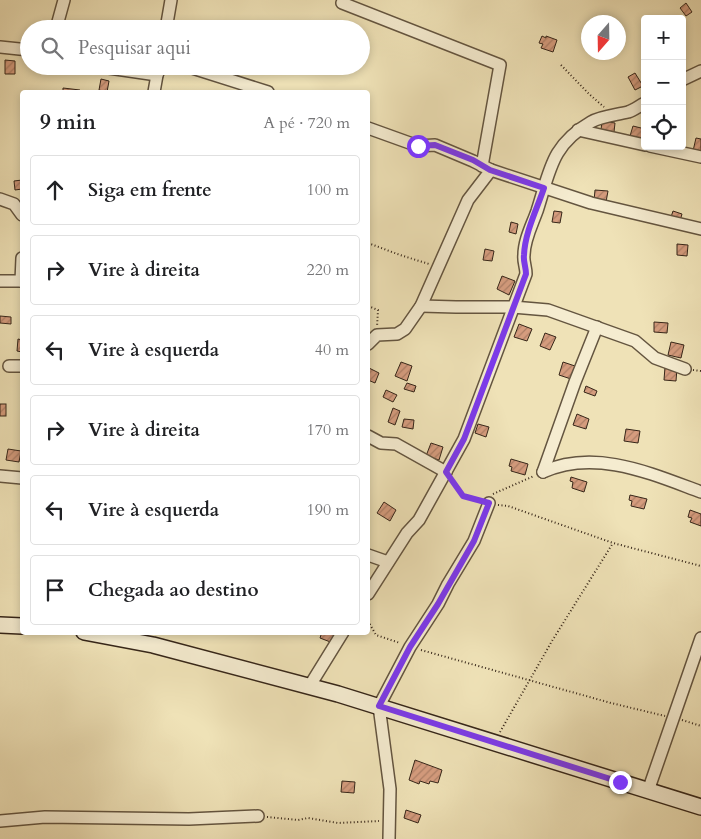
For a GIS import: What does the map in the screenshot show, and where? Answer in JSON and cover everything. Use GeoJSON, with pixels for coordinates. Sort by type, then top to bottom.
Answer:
{"type":"FeatureCollection","features":[{"type":"Feature","properties":{"kind":"main road"},"geometry":{"type":"LineString","coordinates":[[0,625],[20,626]]}},
{"type":"Feature","properties":{"kind":"main road"},"geometry":{"type":"LineString","coordinates":[[100,635],[153,645],[379,706],[701,807]]}},
{"type":"Feature","properties":{"kind":"street"},"geometry":{"type":"LineString","coordinates":[[58,20],[64,0]]}},
{"type":"Feature","properties":{"kind":"street"},"geometry":{"type":"LineString","coordinates":[[168,20],[171,0]]}},
{"type":"Feature","properties":{"kind":"street"},"geometry":{"type":"LineString","coordinates":[[342,3],[500,65],[486,168],[468,200],[421,306],[405,329],[397,334],[377,335],[370,342]]}},
{"type":"Feature","properties":{"kind":"street"},"geometry":{"type":"LineString","coordinates":[[0,47],[20,49]]}},
{"type":"Feature","properties":{"kind":"street"},"geometry":{"type":"LineString","coordinates":[[686,78],[701,71]]}},
{"type":"Feature","properties":{"kind":"street"},"geometry":{"type":"LineString","coordinates":[[154,90],[158,75]]}},
{"type":"Feature","properties":{"kind":"street"},"geometry":{"type":"LineString","coordinates":[[214,75],[262,90]]}},
{"type":"Feature","properties":{"kind":"street"},"geometry":{"type":"LineString","coordinates":[[370,591],[407,533],[419,520],[464,439],[526,274],[523,256],[528,235],[549,168],[555,156],[567,139],[593,120],[630,111],[641,105]]}},
{"type":"Feature","properties":{"kind":"street"},"geometry":{"type":"LineString","coordinates":[[370,129],[418,146],[435,145],[486,168],[591,203],[701,229]]}},
{"type":"Feature","properties":{"kind":"street"},"geometry":{"type":"LineString","coordinates":[[578,130],[641,144]]}},
{"type":"Feature","properties":{"kind":"street"},"geometry":{"type":"LineString","coordinates":[[669,150],[701,157]]}},
{"type":"Feature","properties":{"kind":"street"},"geometry":{"type":"LineString","coordinates":[[0,199],[14,204],[20,212]]}},
{"type":"Feature","properties":{"kind":"street"},"geometry":{"type":"LineString","coordinates":[[0,281],[20,281]]}},
{"type":"Feature","properties":{"kind":"street"},"geometry":{"type":"LineString","coordinates":[[421,306],[456,308],[513,307],[548,310],[635,341],[655,358],[685,369]]}},
{"type":"Feature","properties":{"kind":"street"},"geometry":{"type":"LineString","coordinates":[[543,472],[597,327]]}},
{"type":"Feature","properties":{"kind":"street"},"geometry":{"type":"LineString","coordinates":[[9,366],[20,366]]}},
{"type":"Feature","properties":{"kind":"street"},"geometry":{"type":"LineString","coordinates":[[370,437],[381,443],[396,444],[446,472]]}},
{"type":"Feature","properties":{"kind":"street"},"geometry":{"type":"LineString","coordinates":[[543,472],[571,463],[609,464],[645,472],[701,492]]}},
{"type":"Feature","properties":{"kind":"street"},"geometry":{"type":"LineString","coordinates":[[0,476],[20,478]]}},
{"type":"Feature","properties":{"kind":"street"},"geometry":{"type":"LineString","coordinates":[[389,839],[390,789],[379,706],[410,647],[438,604],[474,541],[489,503]]}},
{"type":"Feature","properties":{"kind":"street"},"geometry":{"type":"LineString","coordinates":[[370,555],[388,562]]}},
{"type":"Feature","properties":{"kind":"street"},"geometry":{"type":"LineString","coordinates":[[309,687],[342,635]]}},
{"type":"Feature","properties":{"kind":"street"},"geometry":{"type":"LineString","coordinates":[[648,790],[701,638]]}},
{"type":"Feature","properties":{"kind":"street"},"geometry":{"type":"LineString","coordinates":[[0,821],[45,817],[189,819],[258,816]]}},
{"type":"Feature","properties":{"kind":"path"},"geometry":{"type":"LineString","coordinates":[[561,65],[613,115]]}},
{"type":"Feature","properties":{"kind":"path"},"geometry":{"type":"LineString","coordinates":[[370,244],[438,267]]}},
{"type":"Feature","properties":{"kind":"path"},"geometry":{"type":"LineString","coordinates":[[370,307],[378,310],[377,335]]}},
{"type":"Feature","properties":{"kind":"path"},"geometry":{"type":"LineString","coordinates":[[446,472],[463,496],[508,506],[613,543],[701,566]]}},
{"type":"Feature","properties":{"kind":"path"},"geometry":{"type":"LineString","coordinates":[[476,500],[512,487],[543,472]]}},
{"type":"Feature","properties":{"kind":"path"},"geometry":{"type":"LineString","coordinates":[[494,742],[613,543]]}},
{"type":"Feature","properties":{"kind":"path"},"geometry":{"type":"LineString","coordinates":[[370,624],[376,635],[410,647],[701,726]]}},
{"type":"Feature","properties":{"kind":"path"},"geometry":{"type":"LineString","coordinates":[[258,816],[298,820],[316,819],[338,823],[389,821]]}},
{"type":"Feature","properties":{"kind":"building"},"geometry":{"type":"Polygon","coordinates":[[[686,3],[692,12],[686,16],[680,8],[686,3]]]}},
{"type":"Feature","properties":{"kind":"building"},"geometry":{"type":"Polygon","coordinates":[[[542,36],[557,40],[553,52],[541,48],[543,44],[539,43],[542,36]]]}},
{"type":"Feature","properties":{"kind":"building"},"geometry":{"type":"Polygon","coordinates":[[[5,60],[15,61],[15,74],[5,74],[5,60]]]}},
{"type":"Feature","properties":{"kind":"building"},"geometry":{"type":"Polygon","coordinates":[[[635,73],[641,83],[641,87],[635,90],[628,77],[635,73]]]}},
{"type":"Feature","properties":{"kind":"building"},"geometry":{"type":"Polygon","coordinates":[[[101,79],[109,81],[107,90],[99,90],[101,79]]]}},
{"type":"Feature","properties":{"kind":"building"},"geometry":{"type":"Polygon","coordinates":[[[63,88],[80,90],[63,90],[63,88]]]}},
{"type":"Feature","properties":{"kind":"building"},"geometry":{"type":"Polygon","coordinates":[[[602,121],[615,123],[614,132],[601,130],[602,121]]]}},
{"type":"Feature","properties":{"kind":"building"},"geometry":{"type":"Polygon","coordinates":[[[633,126],[641,128],[641,138],[630,136],[633,126]]]}},
{"type":"Feature","properties":{"kind":"building"},"geometry":{"type":"Polygon","coordinates":[[[696,138],[701,139],[701,153],[693,151],[696,138]]]}},
{"type":"Feature","properties":{"kind":"building"},"geometry":{"type":"Polygon","coordinates":[[[20,180],[20,189],[15,190],[14,181],[20,180]]]}},
{"type":"Feature","properties":{"kind":"building"},"geometry":{"type":"Polygon","coordinates":[[[595,190],[608,191],[606,202],[594,201],[595,190]]]}},
{"type":"Feature","properties":{"kind":"building"},"geometry":{"type":"Polygon","coordinates":[[[554,211],[562,212],[560,223],[552,222],[554,211]]]}},
{"type":"Feature","properties":{"kind":"building"},"geometry":{"type":"Polygon","coordinates":[[[673,211],[682,214],[679,224],[670,220],[673,211]]]}},
{"type":"Feature","properties":{"kind":"building"},"geometry":{"type":"Polygon","coordinates":[[[511,222],[518,224],[516,234],[509,232],[511,222]]]}},
{"type":"Feature","properties":{"kind":"building"},"geometry":{"type":"Polygon","coordinates":[[[677,244],[688,245],[687,256],[677,255],[677,244]]]}},
{"type":"Feature","properties":{"kind":"building"},"geometry":{"type":"Polygon","coordinates":[[[485,249],[494,251],[492,261],[483,260],[485,249]]]}},
{"type":"Feature","properties":{"kind":"building"},"geometry":{"type":"Polygon","coordinates":[[[502,276],[515,281],[509,295],[497,289],[502,276]]]}},
{"type":"Feature","properties":{"kind":"building"},"geometry":{"type":"Polygon","coordinates":[[[0,316],[11,317],[11,324],[0,323],[0,316]]]}},
{"type":"Feature","properties":{"kind":"building"},"geometry":{"type":"Polygon","coordinates":[[[654,322],[668,323],[667,333],[654,332],[654,322]]]}},
{"type":"Feature","properties":{"kind":"building"},"geometry":{"type":"Polygon","coordinates":[[[519,324],[532,329],[527,341],[514,337],[519,324]]]}},
{"type":"Feature","properties":{"kind":"building"},"geometry":{"type":"Polygon","coordinates":[[[545,333],[556,337],[550,350],[540,346],[545,333]]]}},
{"type":"Feature","properties":{"kind":"building"},"geometry":{"type":"Polygon","coordinates":[[[18,339],[20,340],[20,352],[17,351],[18,339]]]}},
{"type":"Feature","properties":{"kind":"building"},"geometry":{"type":"Polygon","coordinates":[[[671,342],[684,345],[681,358],[668,355],[671,342]]]}},
{"type":"Feature","properties":{"kind":"building"},"geometry":{"type":"Polygon","coordinates":[[[401,362],[412,366],[407,381],[395,376],[401,362]]]}},
{"type":"Feature","properties":{"kind":"building"},"geometry":{"type":"Polygon","coordinates":[[[563,362],[578,367],[574,380],[559,375],[563,362]]]}},
{"type":"Feature","properties":{"kind":"building"},"geometry":{"type":"Polygon","coordinates":[[[665,367],[677,368],[676,381],[664,380],[665,367]]]}},
{"type":"Feature","properties":{"kind":"building"},"geometry":{"type":"Polygon","coordinates":[[[370,368],[379,373],[375,383],[370,381],[370,368]]]}},
{"type":"Feature","properties":{"kind":"building"},"geometry":{"type":"Polygon","coordinates":[[[407,383],[416,386],[414,392],[404,389],[407,383]]]}},
{"type":"Feature","properties":{"kind":"building"},"geometry":{"type":"Polygon","coordinates":[[[586,386],[597,391],[595,396],[584,392],[586,386]]]}},
{"type":"Feature","properties":{"kind":"building"},"geometry":{"type":"Polygon","coordinates":[[[386,390],[397,395],[393,402],[383,397],[386,390]]]}},
{"type":"Feature","properties":{"kind":"building"},"geometry":{"type":"Polygon","coordinates":[[[0,404],[6,404],[6,416],[0,416],[0,404]]]}},
{"type":"Feature","properties":{"kind":"building"},"geometry":{"type":"Polygon","coordinates":[[[393,408],[400,411],[395,425],[388,422],[393,408]]]}},
{"type":"Feature","properties":{"kind":"building"},"geometry":{"type":"Polygon","coordinates":[[[577,414],[589,419],[586,429],[573,425],[577,414]]]}},
{"type":"Feature","properties":{"kind":"building"},"geometry":{"type":"Polygon","coordinates":[[[404,419],[414,420],[413,429],[402,427],[404,419]]]}},
{"type":"Feature","properties":{"kind":"building"},"geometry":{"type":"Polygon","coordinates":[[[478,424],[489,427],[486,437],[475,433],[478,424]]]}},
{"type":"Feature","properties":{"kind":"building"},"geometry":{"type":"Polygon","coordinates":[[[626,429],[640,431],[638,443],[624,441],[626,429]]]}},
{"type":"Feature","properties":{"kind":"building"},"geometry":{"type":"Polygon","coordinates":[[[431,443],[443,447],[439,460],[426,456],[431,443]]]}},
{"type":"Feature","properties":{"kind":"building"},"geometry":{"type":"Polygon","coordinates":[[[8,449],[20,451],[19,462],[6,460],[8,449]]]}},
{"type":"Feature","properties":{"kind":"building"},"geometry":{"type":"Polygon","coordinates":[[[511,459],[528,464],[525,475],[511,471],[512,467],[509,466],[511,459]]]}},
{"type":"Feature","properties":{"kind":"building"},"geometry":{"type":"Polygon","coordinates":[[[571,477],[587,482],[584,492],[572,488],[573,482],[570,481],[571,477]]]}},
{"type":"Feature","properties":{"kind":"building"},"geometry":{"type":"Polygon","coordinates":[[[630,495],[647,499],[644,509],[631,506],[630,495]]]}},
{"type":"Feature","properties":{"kind":"building"},"geometry":{"type":"Polygon","coordinates":[[[384,502],[396,510],[390,521],[377,513],[384,502]]]}},
{"type":"Feature","properties":{"kind":"building"},"geometry":{"type":"Polygon","coordinates":[[[690,510],[701,514],[701,526],[690,522],[692,518],[688,517],[690,510]]]}},
{"type":"Feature","properties":{"kind":"building"},"geometry":{"type":"Polygon","coordinates":[[[321,635],[335,635],[333,643],[320,638],[321,635]]]}},
{"type":"Feature","properties":{"kind":"building"},"geometry":{"type":"Polygon","coordinates":[[[415,760],[442,770],[438,783],[430,781],[429,784],[420,781],[419,784],[409,780],[415,760]]]}},
{"type":"Feature","properties":{"kind":"building"},"geometry":{"type":"Polygon","coordinates":[[[342,781],[355,782],[354,793],[341,792],[342,781]]]}},
{"type":"Feature","properties":{"kind":"building"},"geometry":{"type":"Polygon","coordinates":[[[406,810],[421,815],[418,823],[404,818],[406,810]]]}},
{"type":"Feature","properties":{"kind":"route"},"geometry":{"type":"LineString","coordinates":[[418,146],[435,145],[473,160],[490,170],[544,188],[523,256],[526,274],[464,439],[446,472],[463,496],[489,503],[474,541],[438,604],[410,647],[379,706],[620,782]]}}]}
